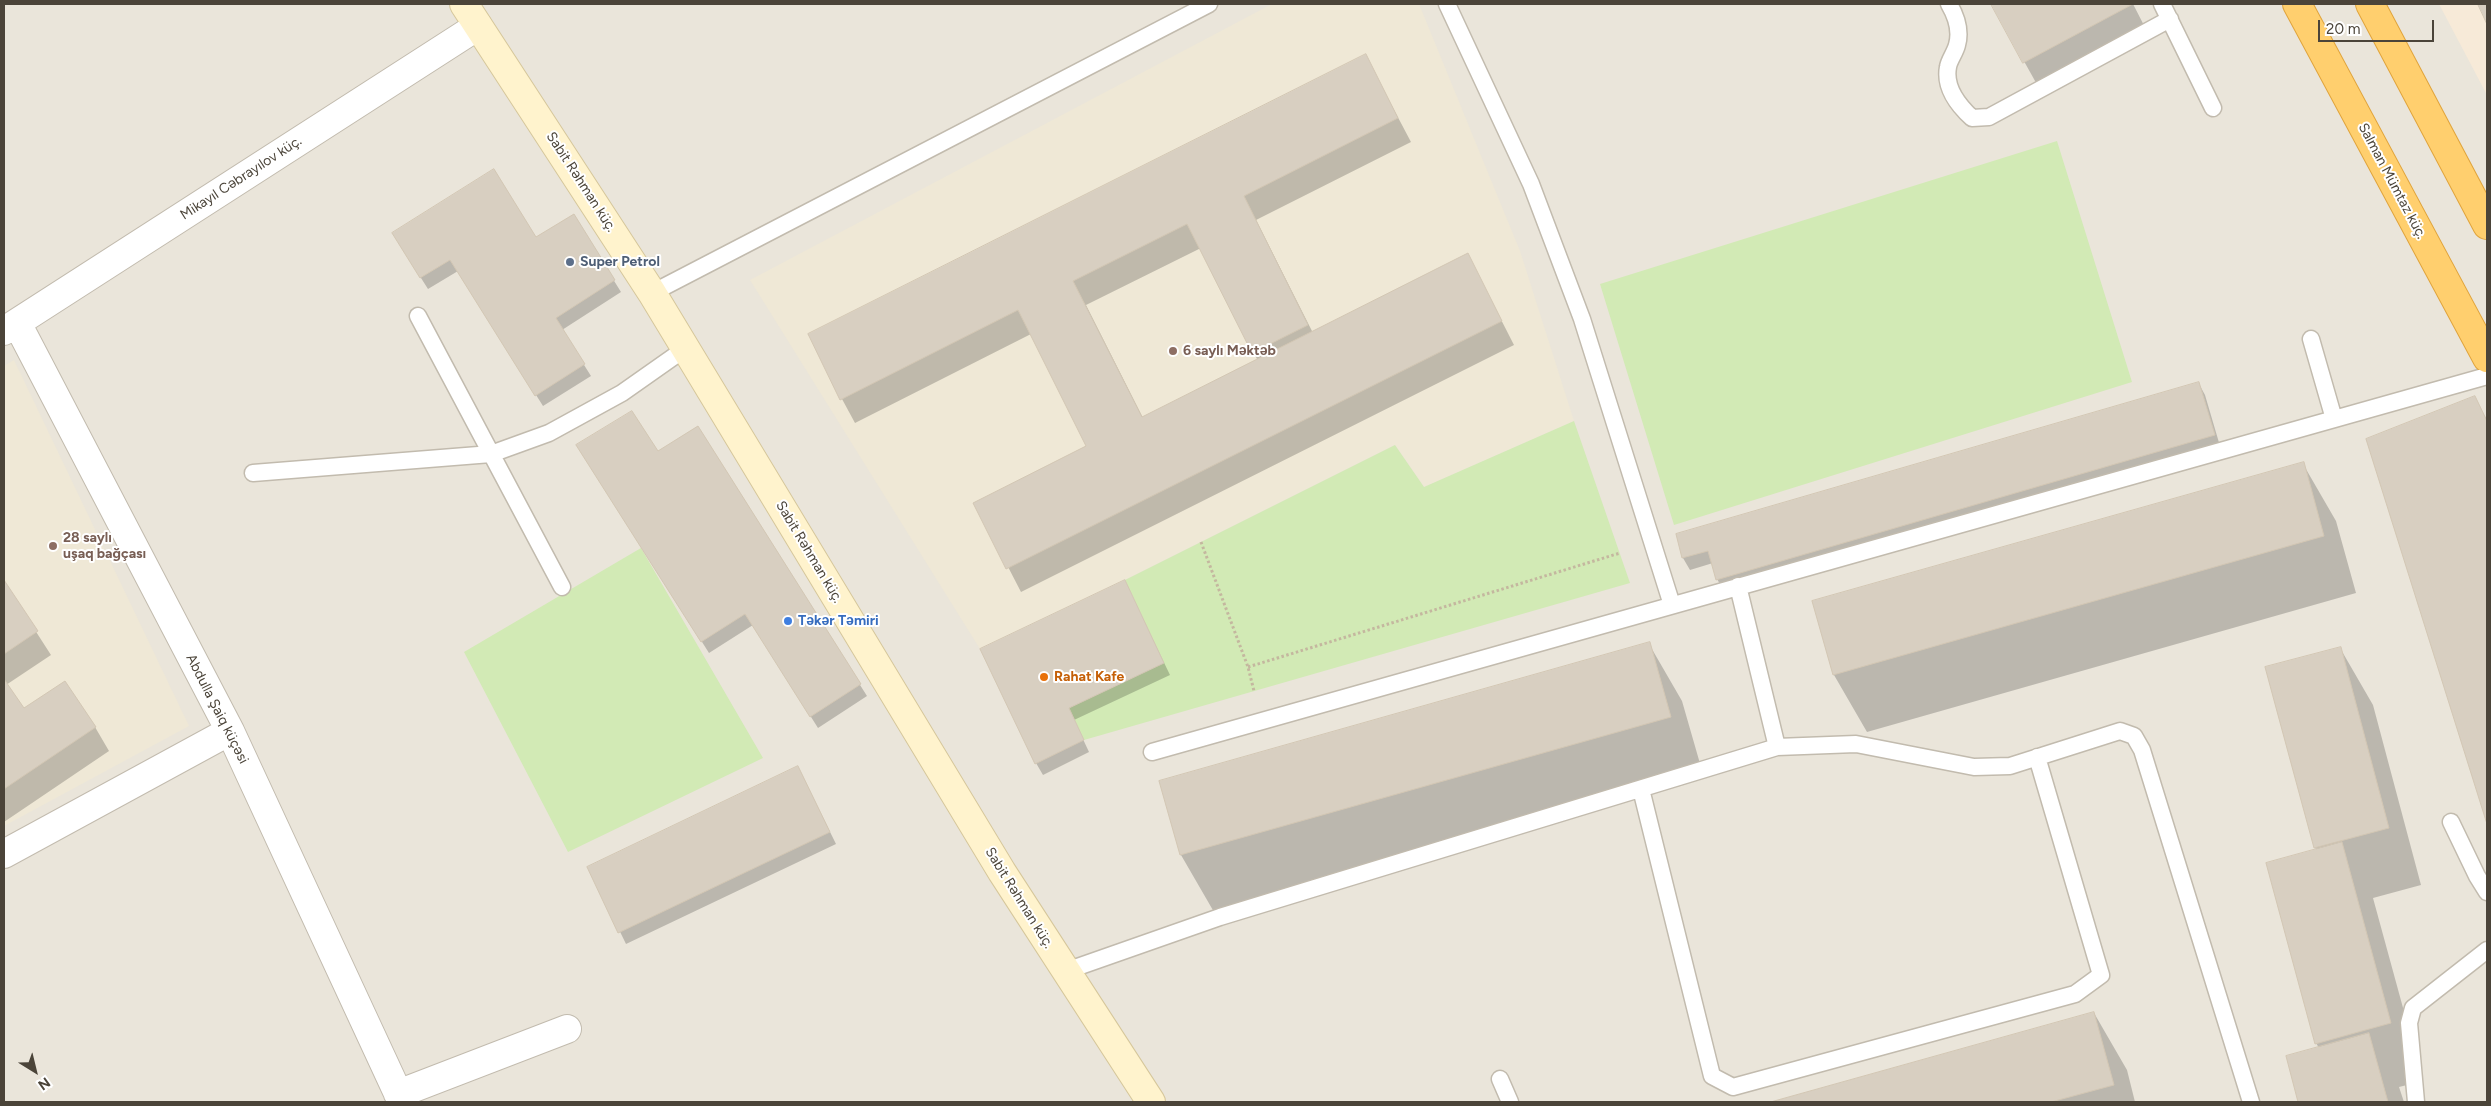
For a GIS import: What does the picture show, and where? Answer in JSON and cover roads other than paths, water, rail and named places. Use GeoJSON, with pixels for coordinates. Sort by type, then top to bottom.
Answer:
{"type":"FeatureCollection","features":[{"type":"Feature","properties":{"kind":"highway","name":"Salman Mümtaz küç."},"geometry":{"type":"LineString","coordinates":[[2297,4],[2487,358]]}},
{"type":"Feature","properties":{"kind":"highway"},"geometry":{"type":"LineString","coordinates":[[2370,4],[2487,223]]}},
{"type":"Feature","properties":{"kind":"main road","name":"Sabit Rəhman küç."},"geometry":{"type":"LineString","coordinates":[[471,15],[652,293],[1002,872],[1151,1102]]}},
{"type":"Feature","properties":{"kind":"street","name":"Mikayıl Cəbrayılov küç."},"geometry":{"type":"LineString","coordinates":[[10,327],[471,15]]}},
{"type":"Feature","properties":{"kind":"street","name":"Abdulla Şaiq küçəsi"},"geometry":{"type":"LineString","coordinates":[[10,327],[230,731],[400,1098]]}},
{"type":"Feature","properties":{"kind":"street"},"geometry":{"type":"LineString","coordinates":[[4,854],[230,731]]}},
{"type":"Feature","properties":{"kind":"street"},"geometry":{"type":"LineString","coordinates":[[400,1098],[567,1029]]}},
{"type":"Feature","properties":{"kind":"lane"},"geometry":{"type":"LineString","coordinates":[[652,293],[1209,4]]}},
{"type":"Feature","properties":{"kind":"lane"},"geometry":{"type":"LineString","coordinates":[[1447,4],[1531,184],[1582,318],[1672,605]]}},
{"type":"Feature","properties":{"kind":"lane"},"geometry":{"type":"LineString","coordinates":[[1950,4],[1957,19],[1958,44],[1948,67],[1949,87],[1960,107],[1972,118],[1989,117],[2170,19]]}},
{"type":"Feature","properties":{"kind":"lane"},"geometry":{"type":"LineString","coordinates":[[2162,4],[2213,108]]}},
{"type":"Feature","properties":{"kind":"lane"},"geometry":{"type":"LineString","coordinates":[[418,316],[562,587]]}},
{"type":"Feature","properties":{"kind":"lane"},"geometry":{"type":"LineString","coordinates":[[2311,339],[2334,419]]}},
{"type":"Feature","properties":{"kind":"lane"},"geometry":{"type":"LineString","coordinates":[[253,473],[491,454],[549,433],[622,393],[686,348]]}},
{"type":"Feature","properties":{"kind":"lane"},"geometry":{"type":"LineString","coordinates":[[1152,752],[2487,376]]}},
{"type":"Feature","properties":{"kind":"lane"},"geometry":{"type":"LineString","coordinates":[[1738,586],[1777,747]]}},
{"type":"Feature","properties":{"kind":"lane"},"geometry":{"type":"LineString","coordinates":[[1066,971],[1220,917],[1777,747],[1856,744],[1974,767],[2010,766],[2120,731],[2134,736],[2142,750],[2251,1102]]}},
{"type":"Feature","properties":{"kind":"lane"},"geometry":{"type":"LineString","coordinates":[[1641,788],[1712,1076],[1733,1087],[2075,994],[2101,975],[2037,757]]}},
{"type":"Feature","properties":{"kind":"lane"},"geometry":{"type":"LineString","coordinates":[[2451,822],[2477,876],[2487,892]]}},
{"type":"Feature","properties":{"kind":"lane"},"geometry":{"type":"LineString","coordinates":[[2416,1102],[2409,1023],[2412,1008],[2487,950]]}},
{"type":"Feature","properties":{"kind":"lane"},"geometry":{"type":"LineString","coordinates":[[1500,1079],[1510,1102]]}},
{"type":"Feature","properties":{"kind":"place","name":"Super Petrol"},"geometry":{"type":"Point","coordinates":[570,262]}},
{"type":"Feature","properties":{"kind":"place","name":"6 saylı Məktəb"},"geometry":{"type":"Point","coordinates":[1173,351]}},
{"type":"Feature","properties":{"kind":"place","name":"28 saylı uşaq bağçası"},"geometry":{"type":"Point","coordinates":[53,546]}},
{"type":"Feature","properties":{"kind":"place","name":"Təkər Təmiri"},"geometry":{"type":"Point","coordinates":[788,621]}},
{"type":"Feature","properties":{"kind":"place","name":"Rahat Kafe"},"geometry":{"type":"Point","coordinates":[1044,677]}}]}
